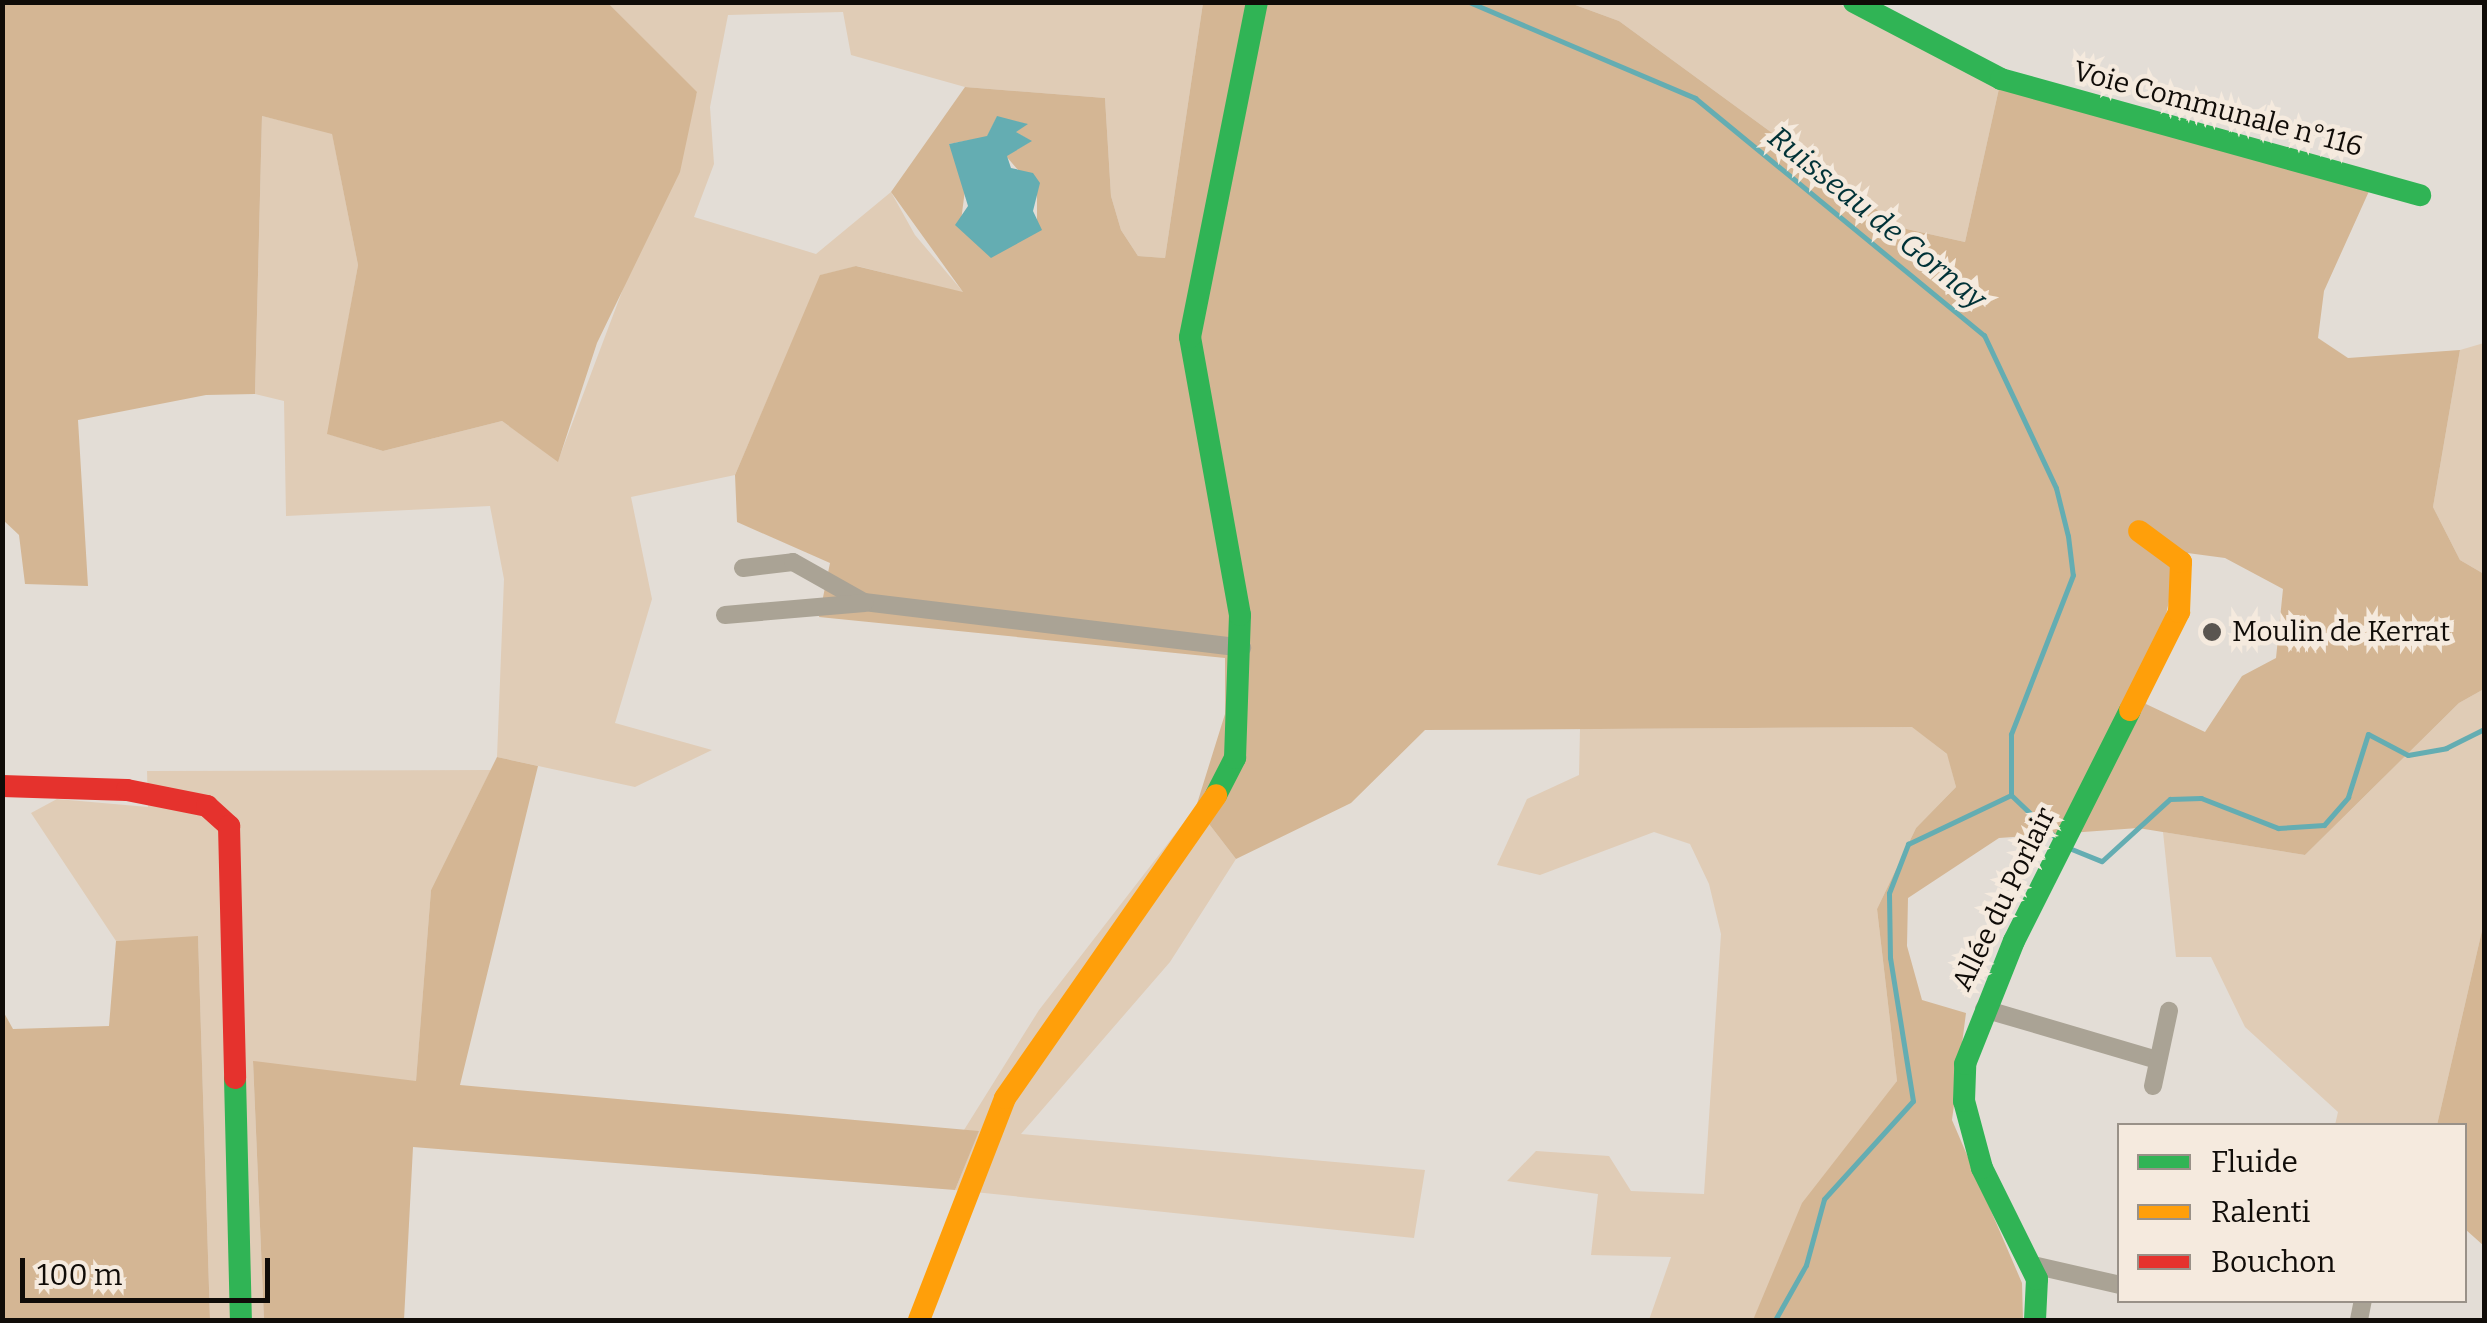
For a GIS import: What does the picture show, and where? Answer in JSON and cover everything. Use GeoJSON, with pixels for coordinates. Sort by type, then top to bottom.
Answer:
{"type":"FeatureCollection","features":[{"type":"Feature","properties":{"kind":"street"},"geometry":{"type":"LineString","coordinates":[[919,1320],[970,1172],[1006,1098],[1218,795],[1240,724],[1242,648],[1190,337],[1257,2]]}},
{"type":"Feature","properties":{"kind":"street","name":"Voie Communale n°116"},"geometry":{"type":"LineString","coordinates":[[1854,2],[2002,79],[2420,194]]}},
{"type":"Feature","properties":{"kind":"street","name":"Allée du Porlair"},"geometry":{"type":"LineString","coordinates":[[2035,1320],[2032,1265],[1982,1168],[1964,1101],[1965,1064],[1984,1009],[2052,862],[2172,632],[2186,589],[2181,562],[2139,531]]}},
{"type":"Feature","properties":{"kind":"street"},"geometry":{"type":"LineString","coordinates":[[743,568],[792,562],[864,602]]}},
{"type":"Feature","properties":{"kind":"street"},"geometry":{"type":"LineString","coordinates":[[725,616],[864,602],[1242,648]]}},
{"type":"Feature","properties":{"kind":"street"},"geometry":{"type":"LineString","coordinates":[[2,786],[127,790],[208,806],[229,826],[241,1320]]}},
{"type":"Feature","properties":{"kind":"street"},"geometry":{"type":"LineString","coordinates":[[1984,1009],[2157,1060]]}},
{"type":"Feature","properties":{"kind":"street"},"geometry":{"type":"LineString","coordinates":[[2154,1086],[2169,1011]]}},
{"type":"Feature","properties":{"kind":"street"},"geometry":{"type":"LineString","coordinates":[[2032,1265],[2117,1284]]}},
{"type":"Feature","properties":{"kind":"shaded area"},"geometry":{"type":"Polygon","coordinates":[[[3,2],[608,3],[697,92],[680,172],[597,343],[558,462],[502,421],[383,451],[327,434],[358,265],[332,134],[262,116],[255,394],[206,395],[78,420],[88,586],[25,584],[19,535],[2,519],[3,2]]]}},
{"type":"Feature","properties":{"kind":"shaded area"},"geometry":{"type":"Polygon","coordinates":[[[608,3],[1203,3],[1165,258],[1138,256],[1121,230],[1111,196],[1105,98],[965,87],[851,55],[843,12],[728,15],[710,107],[714,164],[694,217],[816,254],[891,192],[915,235],[964,293],[857,266],[821,275],[735,475],[631,497],[652,599],[615,723],[712,750],[635,787],[497,757],[504,579],[490,506],[286,516],[284,401],[255,394],[262,116],[332,133],[358,265],[328,434],[383,451],[502,421],[558,461],[697,93],[608,3]]]}},
{"type":"Feature","properties":{"kind":"shaded area"},"geometry":{"type":"Polygon","coordinates":[[[1203,3],[1570,3],[1619,21],[1902,228],[1965,242],[2000,84],[2370,189],[2324,291],[2318,338],[2348,358],[2460,350],[2433,507],[2460,560],[2484,574],[2484,689],[2459,703],[2305,855],[2138,828],[1999,838],[1908,898],[1907,946],[1922,1000],[1966,1013],[1952,1120],[2022,1283],[2023,1320],[1753,1320],[1802,1203],[1897,1081],[1877,909],[1916,828],[1956,787],[1947,754],[1912,727],[1425,730],[1351,803],[1236,859],[1196,807],[1225,714],[1225,658],[819,617],[830,563],[737,522],[735,475],[820,275],[856,266],[963,292],[891,192],[965,87],[1105,98],[1111,196],[1121,230],[1138,256],[1165,258],[1203,3]],[[997,117],[987,137],[949,144],[966,182],[961,221],[1037,223],[1037,192],[1006,156],[1031,141],[1015,132],[1026,124],[997,117]],[[2180,552],[2146,704],[2205,732],[2242,676],[2276,658],[2283,589],[2225,558],[2180,552]]]}},
{"type":"Feature","properties":{"kind":"shaded area"},"geometry":{"type":"Polygon","coordinates":[[[1570,3],[1837,3],[2000,84],[1965,242],[1902,228],[1619,21],[1570,3]]]}},
{"type":"Feature","properties":{"kind":"shaded area"},"geometry":{"type":"Polygon","coordinates":[[[2484,343],[2484,574],[2460,560],[2433,507],[2460,350],[2484,343]]]}},
{"type":"Feature","properties":{"kind":"shaded area"},"geometry":{"type":"Polygon","coordinates":[[[2484,689],[2484,922],[2437,1123],[2335,1123],[2338,1112],[2245,1027],[2211,957],[2176,957],[2163,832],[2305,855],[2459,703],[2484,689]]]}},
{"type":"Feature","properties":{"kind":"shaded area"},"geometry":{"type":"Polygon","coordinates":[[[1913,727],[1948,755],[1956,787],[1916,828],[1877,909],[1897,1081],[1753,1320],[1649,1320],[1671,1257],[1591,1255],[1598,1194],[1507,1181],[1536,1151],[1609,1156],[1631,1191],[1704,1194],[1721,934],[1709,884],[1690,844],[1654,832],[1540,875],[1497,865],[1527,799],[1579,775],[1580,729],[1913,727]]]}},
{"type":"Feature","properties":{"kind":"shaded area"},"geometry":{"type":"Polygon","coordinates":[[[497,757],[538,766],[460,1085],[979,1131],[955,1190],[413,1147],[404,1320],[264,1320],[253,1061],[416,1081],[431,890],[497,757]]]}},
{"type":"Feature","properties":{"kind":"shaded area"},"geometry":{"type":"Polygon","coordinates":[[[491,770],[431,890],[416,1082],[253,1062],[264,1320],[210,1320],[198,937],[116,941],[31,813],[57,799],[148,807],[147,771],[491,770]]]}},
{"type":"Feature","properties":{"kind":"shaded area"},"geometry":{"type":"Polygon","coordinates":[[[1196,807],[1236,859],[1170,962],[1021,1134],[1425,1170],[1414,1238],[955,1190],[978,1132],[964,1130],[1039,1010],[1196,807]]]}},
{"type":"Feature","properties":{"kind":"shaded area"},"geometry":{"type":"Polygon","coordinates":[[[2484,922],[2484,1246],[2467,1231],[2467,1123],[2437,1123],[2484,922]]]}},
{"type":"Feature","properties":{"kind":"shaded area"},"geometry":{"type":"Polygon","coordinates":[[[198,936],[210,1320],[3,1320],[3,1011],[13,1029],[109,1026],[116,941],[198,936]]]}},
{"type":"Feature","properties":{"kind":"water"},"geometry":{"type":"Polygon","coordinates":[[[997,116],[1028,124],[1016,132],[1032,141],[1007,156],[1011,168],[1033,173],[1040,183],[1033,211],[1042,230],[991,258],[955,225],[968,206],[949,144],[987,136],[997,116]]]}},
{"type":"Feature","properties":{"kind":"waterway","name":"Ruisseau de Gornay"},"geometry":{"type":"LineString","coordinates":[[1469,2],[1695,98],[1984,335],[2056,488],[2068,536],[2073,575],[2011,734],[2011,795],[2056,838]]}},
{"type":"Feature","properties":{"kind":"waterway","name":"Ruisseau de Gornay"},"geometry":{"type":"LineString","coordinates":[[2069,848],[2102,861],[2170,799],[2201,798],[2278,828],[2324,825],[2348,797],[2368,734],[2408,755],[2446,748],[2484,729]]}},
{"type":"Feature","properties":{"kind":"waterway"},"geometry":{"type":"LineString","coordinates":[[1775,1320],[1806,1265],[1824,1199],[1913,1101],[1890,958],[1889,893],[1908,844],[2011,795]]}},
{"type":"Feature","properties":{"kind":"traffic: fast"},"geometry":{"type":"LineString","coordinates":[[1216,795],[1235,758],[1240,615],[1190,337],[1257,2]]}},
{"type":"Feature","properties":{"kind":"traffic: fast"},"geometry":{"type":"LineString","coordinates":[[1854,2],[2001,79],[2420,195]]}},
{"type":"Feature","properties":{"kind":"traffic: fast"},"geometry":{"type":"LineString","coordinates":[[2035,1320],[2037,1279],[1982,1168],[1964,1101],[1965,1064],[2014,941],[2130,710]]}},
{"type":"Feature","properties":{"kind":"traffic: fast"},"geometry":{"type":"LineString","coordinates":[[235,1078],[241,1320]]}},
{"type":"Feature","properties":{"kind":"traffic: slow"},"geometry":{"type":"LineString","coordinates":[[2130,710],[2179,612],[2181,562],[2139,531]]}},
{"type":"Feature","properties":{"kind":"traffic: slow"},"geometry":{"type":"LineString","coordinates":[[919,1320],[1005,1098],[1216,795]]}},
{"type":"Feature","properties":{"kind":"traffic: jam"},"geometry":{"type":"LineString","coordinates":[[2,786],[127,790],[207,806],[229,826],[235,1078]]}},
{"type":"Feature","properties":{"kind":"place","name":"Moulin de Kerrat"},"geometry":{"type":"Point","coordinates":[2212,632]}}]}
